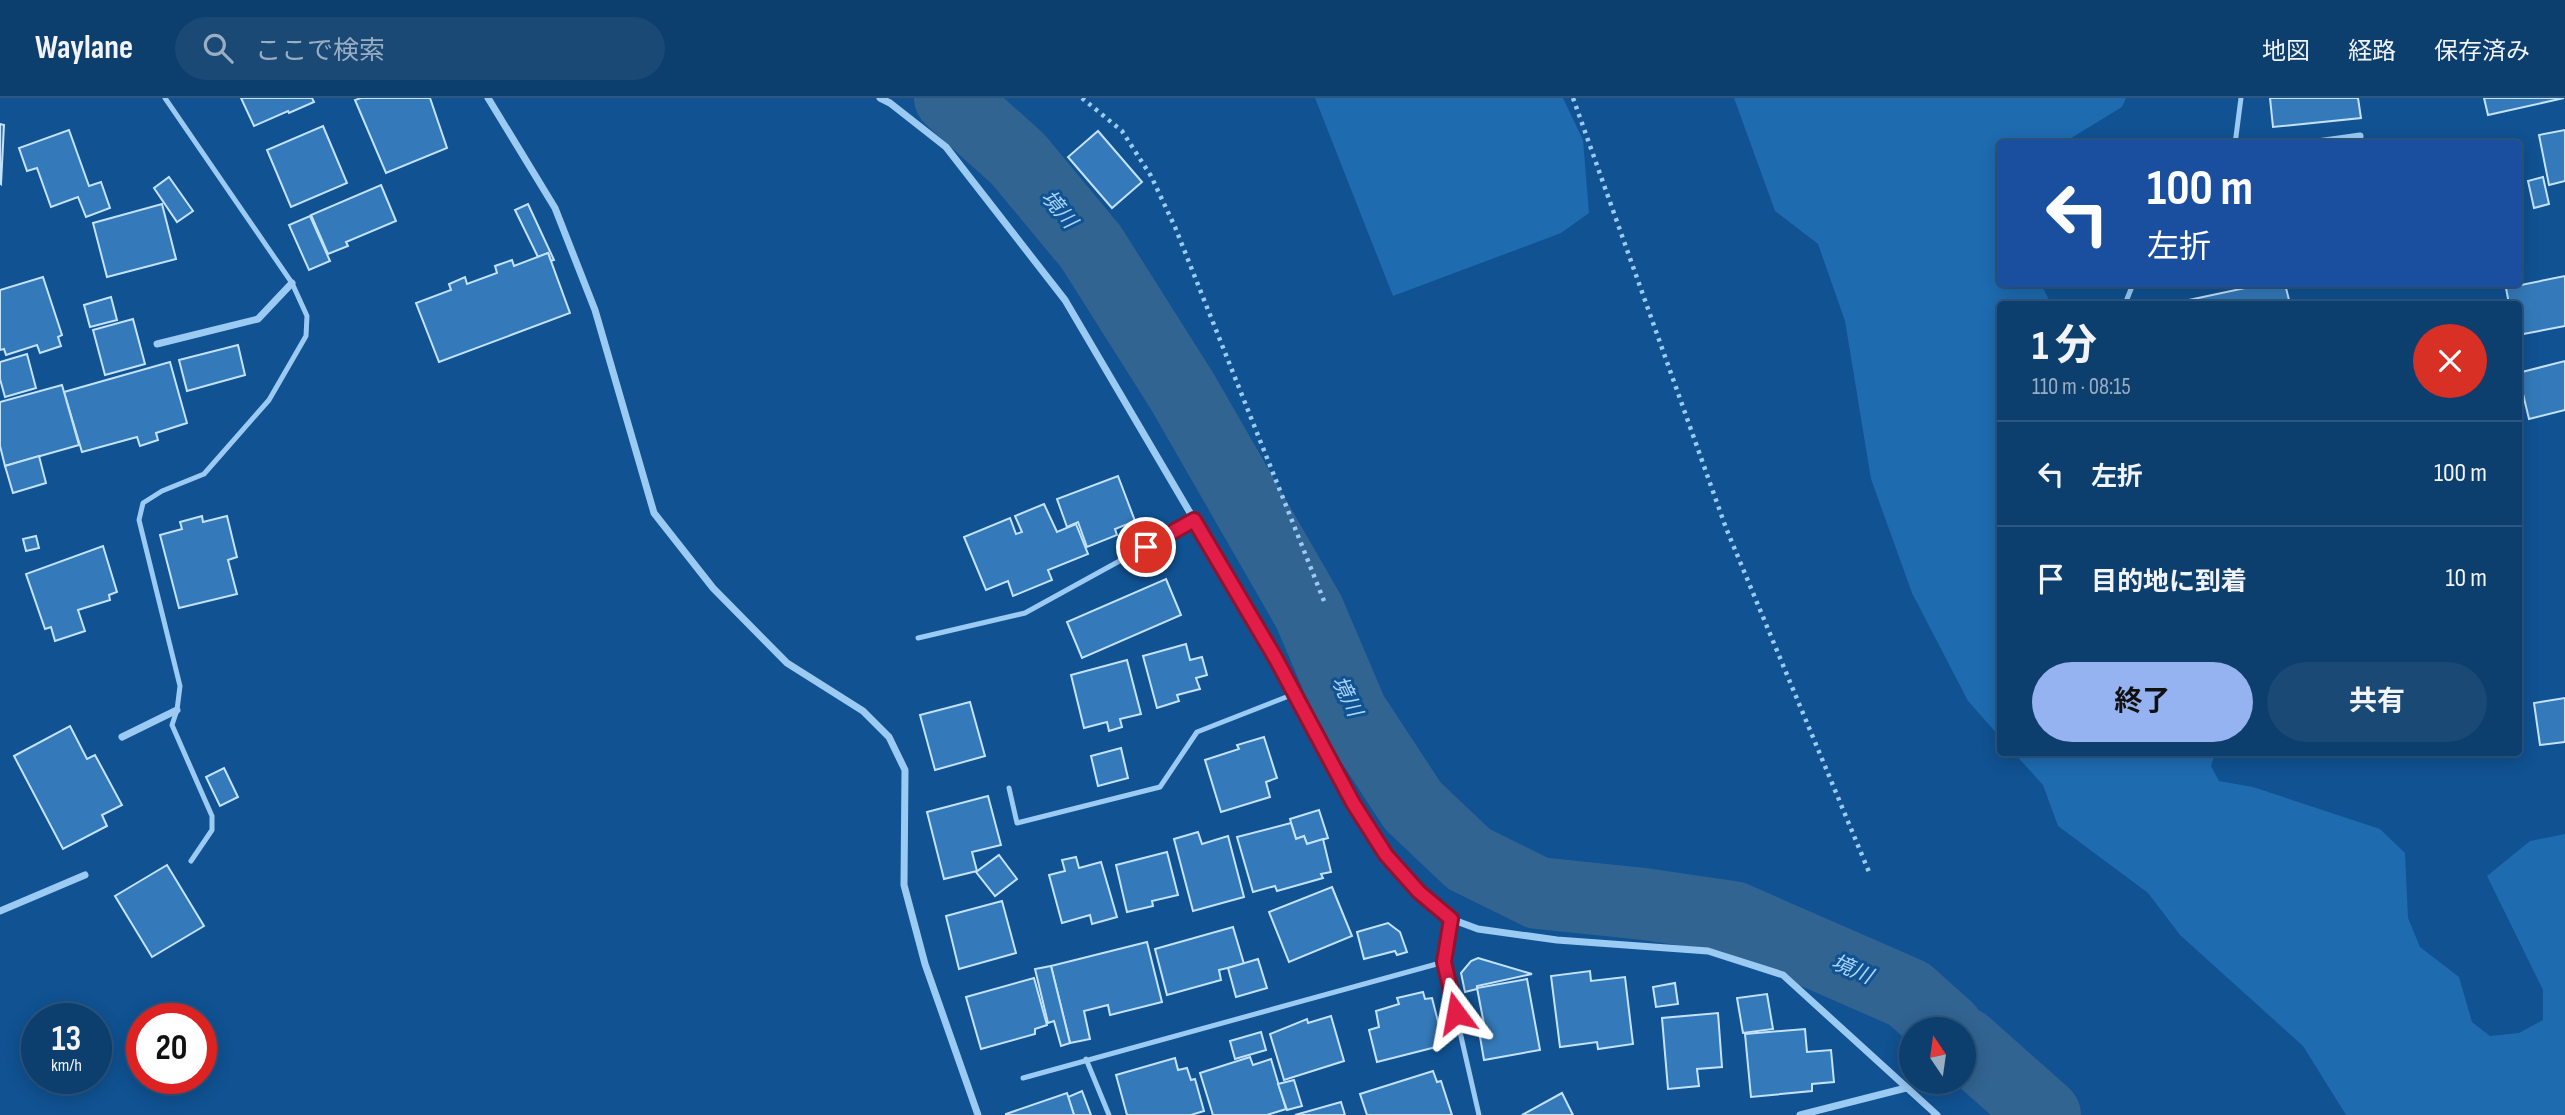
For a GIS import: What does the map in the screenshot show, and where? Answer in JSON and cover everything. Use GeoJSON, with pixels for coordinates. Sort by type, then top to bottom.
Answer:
{"type":"FeatureCollection","features":[{"type":"Feature","properties":{"kind":"street"},"geometry":{"type":"LineString","coordinates":[[488,98],[555,208],[594,310],[654,513],[713,588],[787,663],[863,711],[889,737],[905,770],[904,885],[925,964],[978,1115]]}},
{"type":"Feature","properties":{"kind":"street"},"geometry":{"type":"LineString","coordinates":[[880,98],[946,147],[1065,300],[1294,694],[1353,803],[1386,855],[1419,892],[1451,919],[1478,929],[1557,940],[1708,951],[1783,975],[1899,1082]]}},
{"type":"Feature","properties":{"kind":"street"},"geometry":{"type":"LineString","coordinates":[[2332,140],[2360,136]]}},
{"type":"Feature","properties":{"kind":"street"},"geometry":{"type":"LineString","coordinates":[[157,344],[258,319],[292,283]]}},
{"type":"Feature","properties":{"kind":"street"},"geometry":{"type":"LineString","coordinates":[[122,737],[177,710]]}},
{"type":"Feature","properties":{"kind":"street"},"geometry":{"type":"LineString","coordinates":[[0,911],[85,875]]}},
{"type":"Feature","properties":{"kind":"street"},"geometry":{"type":"LineString","coordinates":[[1800,1115],[1899,1090]]}},
{"type":"Feature","properties":{"kind":"street"},"geometry":{"type":"LineString","coordinates":[[1913,1094],[1937,1115]]}},
{"type":"Feature","properties":{"kind":"lane"},"geometry":{"type":"LineString","coordinates":[[165,98],[292,283],[307,316],[306,336],[269,400],[204,474],[162,491],[143,503],[139,520],[180,686],[173,724],[212,816],[212,830],[191,861]]}},
{"type":"Feature","properties":{"kind":"lane"},"geometry":{"type":"LineString","coordinates":[[2236,140],[2241,98]]}},
{"type":"Feature","properties":{"kind":"lane"},"geometry":{"type":"LineString","coordinates":[[918,638],[1025,613],[1194,520]]}},
{"type":"Feature","properties":{"kind":"lane"},"geometry":{"type":"LineString","coordinates":[[1009,788],[1017,823],[1160,787],[1197,732],[1294,694]]}},
{"type":"Feature","properties":{"kind":"lane"},"geometry":{"type":"LineString","coordinates":[[1451,919],[1444,962],[1479,1115]]}},
{"type":"Feature","properties":{"kind":"lane"},"geometry":{"type":"LineString","coordinates":[[1023,1078],[1444,962]]}},
{"type":"Feature","properties":{"kind":"lane"},"geometry":{"type":"LineString","coordinates":[[1086,1059],[1109,1115]]}},
{"type":"Feature","properties":{"kind":"path"},"geometry":{"type":"LineString","coordinates":[[1082,98],[1122,131],[1156,186],[1324,601]]}},
{"type":"Feature","properties":{"kind":"path"},"geometry":{"type":"LineString","coordinates":[[1573,98],[1726,528],[1869,872]]}},
{"type":"Feature","properties":{"kind":"shaded area"},"geometry":{"type":"Polygon","coordinates":[[[1315,98],[1563,98],[1583,140],[1589,213],[1561,233],[1393,296],[1315,98]]]}},
{"type":"Feature","properties":{"kind":"shaded area"},"geometry":{"type":"Polygon","coordinates":[[[1734,98],[2126,98],[2122,107],[2068,140],[1997,140],[1997,287],[2042,287],[2050,301],[1997,301],[1997,734],[1968,701],[1912,593],[1871,479],[1845,321],[1818,244],[1775,211],[1734,98]]]}},
{"type":"Feature","properties":{"kind":"shaded area"},"geometry":{"type":"Polygon","coordinates":[[[2017,756],[2214,756],[2211,766],[2219,781],[2253,787],[2380,829],[2405,853],[2408,918],[2420,947],[2459,977],[2472,1022],[2490,1036],[2519,1033],[2543,1020],[2543,990],[2487,876],[2530,841],[2565,834],[2565,1115],[2346,1115],[2303,1046],[2180,935],[2148,893],[2058,826],[2043,785],[2017,756]]]}},
{"type":"Feature","properties":{"kind":"building"},"geometry":{"type":"Polygon","coordinates":[[[241,98],[312,98],[314,102],[254,126],[241,98]]]}},
{"type":"Feature","properties":{"kind":"building"},"geometry":{"type":"Polygon","coordinates":[[[430,98],[447,148],[386,173],[355,100],[430,98]]]}},
{"type":"Feature","properties":{"kind":"building"},"geometry":{"type":"Polygon","coordinates":[[[2270,98],[2358,98],[2361,118],[2273,127],[2270,98]]]}},
{"type":"Feature","properties":{"kind":"building"},"geometry":{"type":"Polygon","coordinates":[[[2484,98],[2564,98],[2488,115],[2484,98]]]}},
{"type":"Feature","properties":{"kind":"building"},"geometry":{"type":"Polygon","coordinates":[[[0,124],[4,125],[1,184],[0,183],[0,124]]]}},
{"type":"Feature","properties":{"kind":"building"},"geometry":{"type":"Polygon","coordinates":[[[323,126],[347,183],[291,207],[267,150],[323,126]]]}},
{"type":"Feature","properties":{"kind":"building"},"geometry":{"type":"Polygon","coordinates":[[[69,130],[89,186],[101,182],[110,208],[86,217],[78,197],[51,207],[37,168],[27,171],[19,148],[69,130]]]}},
{"type":"Feature","properties":{"kind":"building"},"geometry":{"type":"Polygon","coordinates":[[[2565,130],[2565,181],[2549,185],[2539,135],[2565,130]]]}},
{"type":"Feature","properties":{"kind":"building"},"geometry":{"type":"Polygon","coordinates":[[[1098,131],[1142,182],[1112,208],[1068,157],[1098,131]]]}},
{"type":"Feature","properties":{"kind":"building"},"geometry":{"type":"Polygon","coordinates":[[[169,177],[193,211],[177,222],[154,188],[169,177]]]}},
{"type":"Feature","properties":{"kind":"building"},"geometry":{"type":"Polygon","coordinates":[[[2543,177],[2549,204],[2534,208],[2528,181],[2543,177]]]}},
{"type":"Feature","properties":{"kind":"building"},"geometry":{"type":"Polygon","coordinates":[[[381,185],[396,221],[346,242],[348,246],[328,254],[311,215],[381,185]]]}},
{"type":"Feature","properties":{"kind":"building"},"geometry":{"type":"Polygon","coordinates":[[[162,204],[176,259],[107,277],[93,223],[162,204]]]}},
{"type":"Feature","properties":{"kind":"building"},"geometry":{"type":"Polygon","coordinates":[[[528,204],[554,260],[551,261],[548,253],[538,257],[515,210],[528,204]]]}},
{"type":"Feature","properties":{"kind":"building"},"geometry":{"type":"Polygon","coordinates":[[[310,216],[330,261],[309,270],[289,225],[310,216]]]}},
{"type":"Feature","properties":{"kind":"building"},"geometry":{"type":"Polygon","coordinates":[[[548,253],[570,313],[439,362],[416,303],[451,290],[449,284],[465,277],[467,284],[497,273],[495,266],[512,260],[514,266],[548,253]]]}},
{"type":"Feature","properties":{"kind":"building"},"geometry":{"type":"Polygon","coordinates":[[[2565,276],[2565,326],[2522,334],[2522,301],[2508,301],[2506,288],[2522,287],[2522,285],[2565,276]]]}},
{"type":"Feature","properties":{"kind":"building"},"geometry":{"type":"Polygon","coordinates":[[[43,277],[62,335],[58,337],[61,346],[40,353],[37,345],[6,355],[4,349],[0,350],[0,290],[43,277]]]}},
{"type":"Feature","properties":{"kind":"building"},"geometry":{"type":"Polygon","coordinates":[[[2250,287],[2286,287],[2289,301],[2184,301],[2250,287]]]}},
{"type":"Feature","properties":{"kind":"building"},"geometry":{"type":"Polygon","coordinates":[[[111,297],[117,320],[90,327],[84,305],[111,297]]]}},
{"type":"Feature","properties":{"kind":"building"},"geometry":{"type":"Polygon","coordinates":[[[133,319],[145,364],[105,375],[93,330],[133,319]]]}},
{"type":"Feature","properties":{"kind":"building"},"geometry":{"type":"Polygon","coordinates":[[[238,345],[245,375],[187,391],[179,360],[238,345]]]}},
{"type":"Feature","properties":{"kind":"building"},"geometry":{"type":"Polygon","coordinates":[[[27,354],[36,388],[5,397],[0,379],[0,362],[27,354]]]}},
{"type":"Feature","properties":{"kind":"building"},"geometry":{"type":"Polygon","coordinates":[[[2565,361],[2565,410],[2529,419],[2522,390],[2522,372],[2565,361]]]}},
{"type":"Feature","properties":{"kind":"building"},"geometry":{"type":"Polygon","coordinates":[[[170,362],[187,423],[156,433],[158,440],[140,446],[137,437],[82,452],[64,392],[170,362]]]}},
{"type":"Feature","properties":{"kind":"building"},"geometry":{"type":"Polygon","coordinates":[[[62,385],[79,445],[5,466],[0,446],[0,402],[62,385]]]}},
{"type":"Feature","properties":{"kind":"building"},"geometry":{"type":"Polygon","coordinates":[[[39,456],[46,483],[13,493],[5,466],[39,456]]]}},
{"type":"Feature","properties":{"kind":"building"},"geometry":{"type":"Polygon","coordinates":[[[1118,476],[1135,521],[1115,529],[1117,535],[1087,547],[1078,522],[1067,527],[1057,499],[1118,476]]]}},
{"type":"Feature","properties":{"kind":"building"},"geometry":{"type":"Polygon","coordinates":[[[1044,504],[1057,532],[1076,524],[1088,554],[1048,570],[1052,580],[1013,596],[1008,581],[986,590],[964,537],[1010,518],[1016,534],[1022,532],[1015,516],[1044,504]]]}},
{"type":"Feature","properties":{"kind":"building"},"geometry":{"type":"Polygon","coordinates":[[[202,516],[203,522],[227,516],[237,557],[228,560],[237,594],[179,608],[160,535],[182,529],[180,522],[202,516]]]}},
{"type":"Feature","properties":{"kind":"building"},"geometry":{"type":"Polygon","coordinates":[[[36,536],[39,548],[26,551],[23,539],[36,536]]]}},
{"type":"Feature","properties":{"kind":"building"},"geometry":{"type":"Polygon","coordinates":[[[103,546],[117,592],[109,595],[110,600],[78,610],[85,631],[55,641],[51,627],[45,629],[26,574],[103,546]]]}},
{"type":"Feature","properties":{"kind":"building"},"geometry":{"type":"Polygon","coordinates":[[[1166,579],[1181,615],[1082,658],[1067,622],[1166,579]]]}},
{"type":"Feature","properties":{"kind":"building"},"geometry":{"type":"Polygon","coordinates":[[[1186,644],[1190,660],[1202,657],[1207,675],[1196,678],[1200,689],[1177,695],[1179,701],[1157,708],[1143,656],[1186,644]]]}},
{"type":"Feature","properties":{"kind":"building"},"geometry":{"type":"Polygon","coordinates":[[[1127,660],[1141,714],[1120,719],[1122,727],[1109,731],[1107,722],[1084,728],[1071,675],[1127,660]]]}},
{"type":"Feature","properties":{"kind":"building"},"geometry":{"type":"Polygon","coordinates":[[[2565,698],[2565,742],[2540,745],[2534,703],[2565,698]]]}},
{"type":"Feature","properties":{"kind":"building"},"geometry":{"type":"Polygon","coordinates":[[[970,702],[985,756],[935,770],[920,715],[970,702]]]}},
{"type":"Feature","properties":{"kind":"building"},"geometry":{"type":"Polygon","coordinates":[[[70,726],[87,759],[95,755],[122,805],[102,815],[107,826],[63,849],[14,756],[70,726]]]}},
{"type":"Feature","properties":{"kind":"building"},"geometry":{"type":"Polygon","coordinates":[[[1264,737],[1277,778],[1266,782],[1270,797],[1221,812],[1205,760],[1239,749],[1237,745],[1264,737]]]}},
{"type":"Feature","properties":{"kind":"building"},"geometry":{"type":"Polygon","coordinates":[[[1121,748],[1128,778],[1098,786],[1091,756],[1121,748]]]}},
{"type":"Feature","properties":{"kind":"building"},"geometry":{"type":"Polygon","coordinates":[[[224,768],[238,797],[220,806],[206,777],[224,768]]]}},
{"type":"Feature","properties":{"kind":"building"},"geometry":{"type":"Polygon","coordinates":[[[988,796],[1001,845],[972,852],[977,871],[944,879],[927,812],[988,796]]]}},
{"type":"Feature","properties":{"kind":"building"},"geometry":{"type":"Polygon","coordinates":[[[1319,810],[1328,838],[1307,844],[1304,836],[1296,839],[1290,819],[1319,810]]]}},
{"type":"Feature","properties":{"kind":"building"},"geometry":{"type":"Polygon","coordinates":[[[1291,823],[1296,839],[1304,836],[1307,844],[1323,839],[1331,872],[1321,874],[1323,878],[1277,891],[1275,886],[1253,892],[1237,837],[1291,823]]]}},
{"type":"Feature","properties":{"kind":"building"},"geometry":{"type":"Polygon","coordinates":[[[1198,832],[1202,844],[1228,836],[1244,897],[1193,911],[1174,839],[1198,832]]]}},
{"type":"Feature","properties":{"kind":"building"},"geometry":{"type":"Polygon","coordinates":[[[1167,852],[1178,895],[1152,901],[1153,906],[1127,912],[1116,865],[1167,852]]]}},
{"type":"Feature","properties":{"kind":"building"},"geometry":{"type":"Polygon","coordinates":[[[999,855],[1017,879],[995,896],[976,872],[999,855]]]}},
{"type":"Feature","properties":{"kind":"building"},"geometry":{"type":"Polygon","coordinates":[[[1076,857],[1079,868],[1101,862],[1117,917],[1092,924],[1090,915],[1062,923],[1049,875],[1065,871],[1062,860],[1076,857]]]}},
{"type":"Feature","properties":{"kind":"building"},"geometry":{"type":"Polygon","coordinates":[[[167,865],[204,926],[152,957],[115,896],[167,865]]]}},
{"type":"Feature","properties":{"kind":"building"},"geometry":{"type":"Polygon","coordinates":[[[1332,887],[1352,936],[1289,962],[1269,912],[1332,887]]]}},
{"type":"Feature","properties":{"kind":"building"},"geometry":{"type":"Polygon","coordinates":[[[1002,901],[1016,953],[959,969],[946,916],[1002,901]]]}},
{"type":"Feature","properties":{"kind":"building"},"geometry":{"type":"Polygon","coordinates":[[[1388,923],[1400,932],[1407,952],[1397,955],[1395,951],[1364,959],[1357,932],[1388,923]]]}},
{"type":"Feature","properties":{"kind":"building"},"geometry":{"type":"Polygon","coordinates":[[[1233,927],[1244,964],[1219,970],[1221,980],[1167,995],[1155,949],[1233,927]]]}},
{"type":"Feature","properties":{"kind":"building"},"geometry":{"type":"Polygon","coordinates":[[[1147,942],[1162,1002],[1110,1015],[1108,1005],[1084,1011],[1090,1039],[1070,1043],[1051,966],[1147,942]]]}},
{"type":"Feature","properties":{"kind":"building"},"geometry":{"type":"Polygon","coordinates":[[[1478,958],[1532,974],[1477,986],[1477,989],[1465,992],[1461,973],[1471,961],[1478,958]]]}},
{"type":"Feature","properties":{"kind":"building"},"geometry":{"type":"Polygon","coordinates":[[[1258,959],[1267,988],[1236,997],[1228,968],[1258,959]]]}},
{"type":"Feature","properties":{"kind":"building"},"geometry":{"type":"Polygon","coordinates":[[[1051,966],[1070,1043],[1061,1046],[1054,1021],[1048,1023],[1035,969],[1051,966]]]}},
{"type":"Feature","properties":{"kind":"building"},"geometry":{"type":"Polygon","coordinates":[[[1590,971],[1591,981],[1625,977],[1633,1044],[1598,1049],[1597,1042],[1560,1047],[1551,976],[1590,971]]]}},
{"type":"Feature","properties":{"kind":"building"},"geometry":{"type":"Polygon","coordinates":[[[1034,978],[1047,1025],[1035,1029],[1035,1034],[981,1049],[966,997],[1034,978]]]}},
{"type":"Feature","properties":{"kind":"building"},"geometry":{"type":"Polygon","coordinates":[[[1527,979],[1540,1050],[1484,1060],[1478,1025],[1484,1024],[1477,988],[1527,979]]]}},
{"type":"Feature","properties":{"kind":"building"},"geometry":{"type":"Polygon","coordinates":[[[1675,983],[1678,1004],[1656,1007],[1653,987],[1675,983]]]}},
{"type":"Feature","properties":{"kind":"building"},"geometry":{"type":"Polygon","coordinates":[[[1423,992],[1425,999],[1432,998],[1444,1045],[1377,1062],[1369,1030],[1379,1027],[1376,1011],[1399,1004],[1397,998],[1423,992]]]}},
{"type":"Feature","properties":{"kind":"building"},"geometry":{"type":"Polygon","coordinates":[[[1767,994],[1773,1029],[1743,1033],[1737,998],[1767,994]]]}},
{"type":"Feature","properties":{"kind":"building"},"geometry":{"type":"Polygon","coordinates":[[[1718,1013],[1722,1067],[1697,1069],[1699,1086],[1668,1089],[1662,1018],[1718,1013]]]}},
{"type":"Feature","properties":{"kind":"building"},"geometry":{"type":"Polygon","coordinates":[[[1331,1016],[1344,1061],[1284,1080],[1270,1034],[1307,1019],[1308,1023],[1331,1016]]]}},
{"type":"Feature","properties":{"kind":"building"},"geometry":{"type":"Polygon","coordinates":[[[1805,1029],[1807,1052],[1831,1050],[1834,1082],[1812,1084],[1812,1091],[1751,1097],[1745,1034],[1805,1029]]]}},
{"type":"Feature","properties":{"kind":"building"},"geometry":{"type":"Polygon","coordinates":[[[1261,1032],[1266,1050],[1235,1059],[1230,1041],[1261,1032]]]}},
{"type":"Feature","properties":{"kind":"building"},"geometry":{"type":"Polygon","coordinates":[[[1250,1057],[1253,1065],[1271,1059],[1286,1109],[1267,1115],[1213,1115],[1200,1073],[1250,1057]]]}},
{"type":"Feature","properties":{"kind":"building"},"geometry":{"type":"Polygon","coordinates":[[[1175,1058],[1178,1070],[1187,1068],[1191,1080],[1195,1079],[1204,1111],[1191,1115],[1127,1115],[1116,1075],[1175,1058]]]}},
{"type":"Feature","properties":{"kind":"building"},"geometry":{"type":"Polygon","coordinates":[[[1433,1071],[1437,1082],[1441,1081],[1452,1115],[1367,1115],[1360,1094],[1433,1071]]]}},
{"type":"Feature","properties":{"kind":"building"},"geometry":{"type":"Polygon","coordinates":[[[1294,1080],[1302,1106],[1287,1110],[1278,1084],[1294,1080]]]}},
{"type":"Feature","properties":{"kind":"building"},"geometry":{"type":"Polygon","coordinates":[[[1082,1091],[1091,1115],[1074,1115],[1068,1097],[1082,1091]]]}},
{"type":"Feature","properties":{"kind":"building"},"geometry":{"type":"Polygon","coordinates":[[[1067,1093],[1074,1115],[1006,1115],[1006,1114],[1067,1093]]]}},
{"type":"Feature","properties":{"kind":"building"},"geometry":{"type":"Polygon","coordinates":[[[1562,1093],[1573,1115],[1522,1115],[1562,1093]]]}},
{"type":"Feature","properties":{"kind":"building"},"geometry":{"type":"Polygon","coordinates":[[[1341,1102],[1345,1115],[1295,1115],[1341,1102]]]}},
{"type":"Feature","properties":{"kind":"waterway","name":"境川"},"geometry":{"type":"LineString","coordinates":[[950,98],[1018,159],[1091,247],[1182,391],[1309,612],[1352,713],[1413,806],[1469,859],[1538,893],[1733,917],[1909,994],[1935,1017]]}},
{"type":"Feature","properties":{"kind":"waterway","name":"境川"},"geometry":{"type":"LineString","coordinates":[[1976,1054],[2045,1115]]}},
{"type":"Feature","properties":{"kind":"route"},"geometry":{"type":"LineString","coordinates":[[1146,547],[1194,520],[1276,659],[1353,803],[1386,855],[1419,892],[1451,919],[1444,962],[1456,1013]]}}]}
